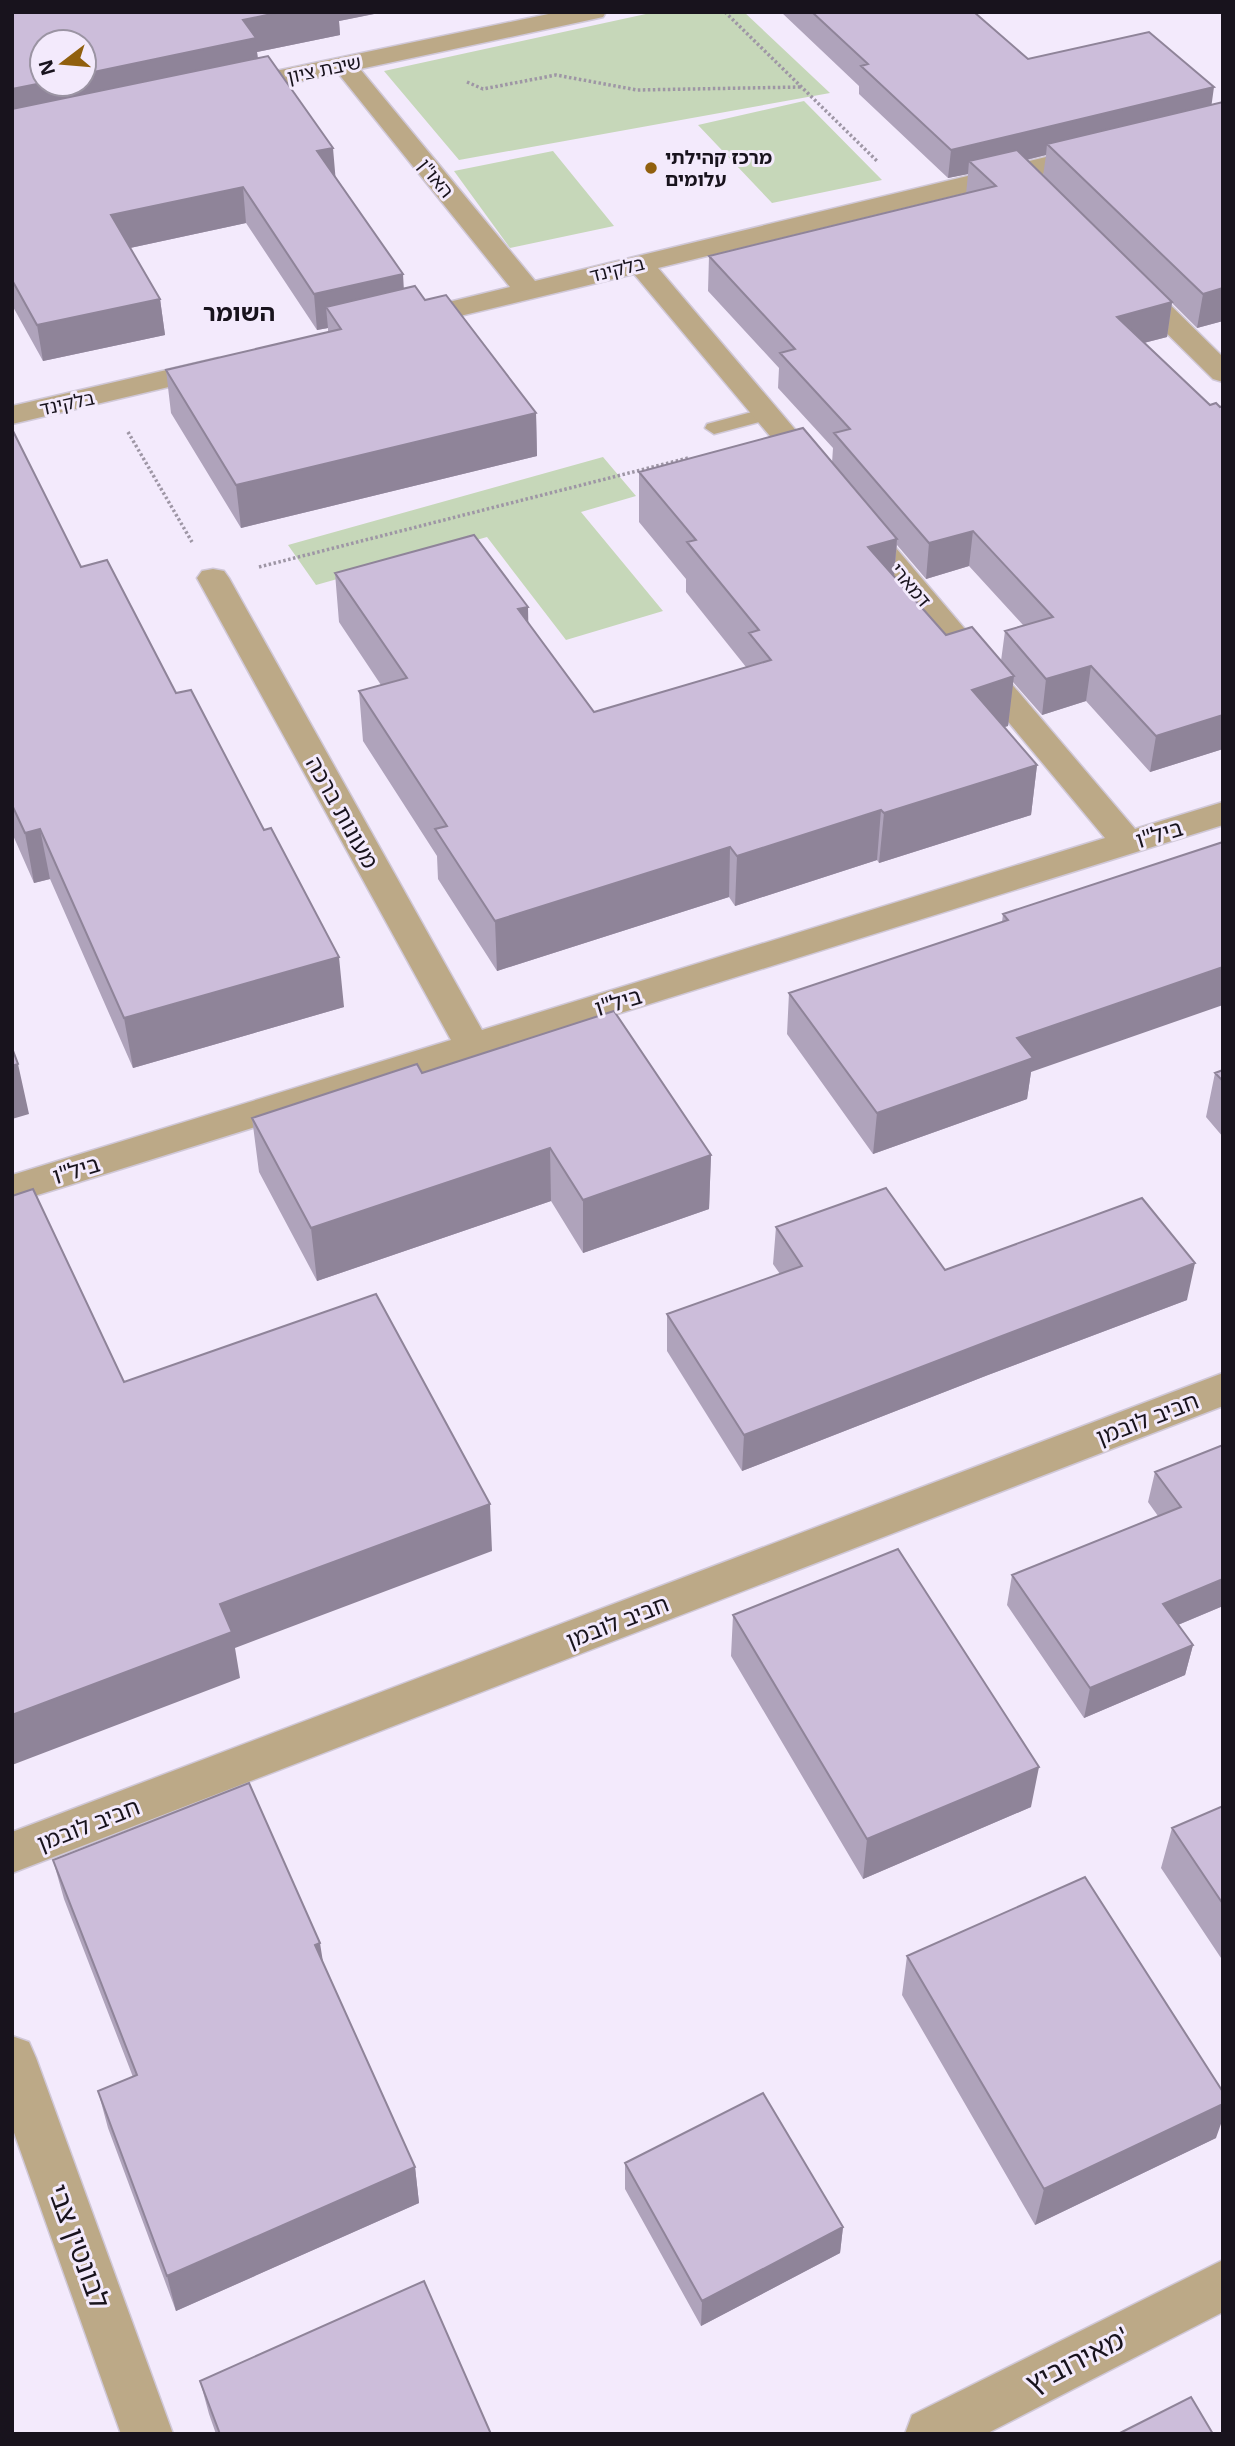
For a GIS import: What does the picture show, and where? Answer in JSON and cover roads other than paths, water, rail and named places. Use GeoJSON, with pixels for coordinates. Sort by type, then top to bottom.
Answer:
{"type":"FeatureCollection","features":[{"type":"Feature","properties":{"kind":"street","name":"שיבת ציון"},"geometry":{"type":"LineString","coordinates":[[211,93],[594,12]]}},
{"type":"Feature","properties":{"kind":"street","name":"האו\"ן"},"geometry":{"type":"LineString","coordinates":[[344,65],[528,291]]}},
{"type":"Feature","properties":{"kind":"street","name":"בלקינד"},"geometry":{"type":"LineString","coordinates":[[383,326],[914,197],[1029,181],[1114,149]]}},
{"type":"Feature","properties":{"kind":"street","name":"דמארי"},"geometry":{"type":"LineString","coordinates":[[640,264],[1128,843]]}},
{"type":"Feature","properties":{"kind":"street"},"geometry":{"type":"LineString","coordinates":[[1116,267],[1223,373]]}},
{"type":"Feature","properties":{"kind":"street","name":"בלקינד"},"geometry":{"type":"LineString","coordinates":[[12,415],[238,362]]}},
{"type":"Feature","properties":{"kind":"street","name":"מעונות ברכה"},"geometry":{"type":"LineString","coordinates":[[214,578],[473,1046]]}},
{"type":"Feature","properties":{"kind":"street","name":"ביל\"ו"},"geometry":{"type":"LineString","coordinates":[[12,1189],[1223,813]]}},
{"type":"Feature","properties":{"kind":"street","name":"חביב לובמן"},"geometry":{"type":"LineString","coordinates":[[12,1853],[1223,1389]]}},
{"type":"Feature","properties":{"kind":"street","name":"לבונטין צבי"},"geometry":{"type":"LineString","coordinates":[[12,2058],[147,2434]]}},
{"type":"Feature","properties":{"kind":"street","name":"מאירוביץ'"},"geometry":{"type":"LineString","coordinates":[[931,2434],[1223,2285]]}},
{"type":"Feature","properties":{"kind":"lane"},"geometry":{"type":"LineString","coordinates":[[714,428],[766,414]]}},
{"type":"Feature","properties":{"kind":"place","name":"מרכז קהילתי עלומים"},"geometry":{"type":"Point","coordinates":[651,168]}},
{"type":"Feature","properties":{"kind":"district","name":"השומר"},"geometry":{"type":"Point","coordinates":[239,311]}}]}
